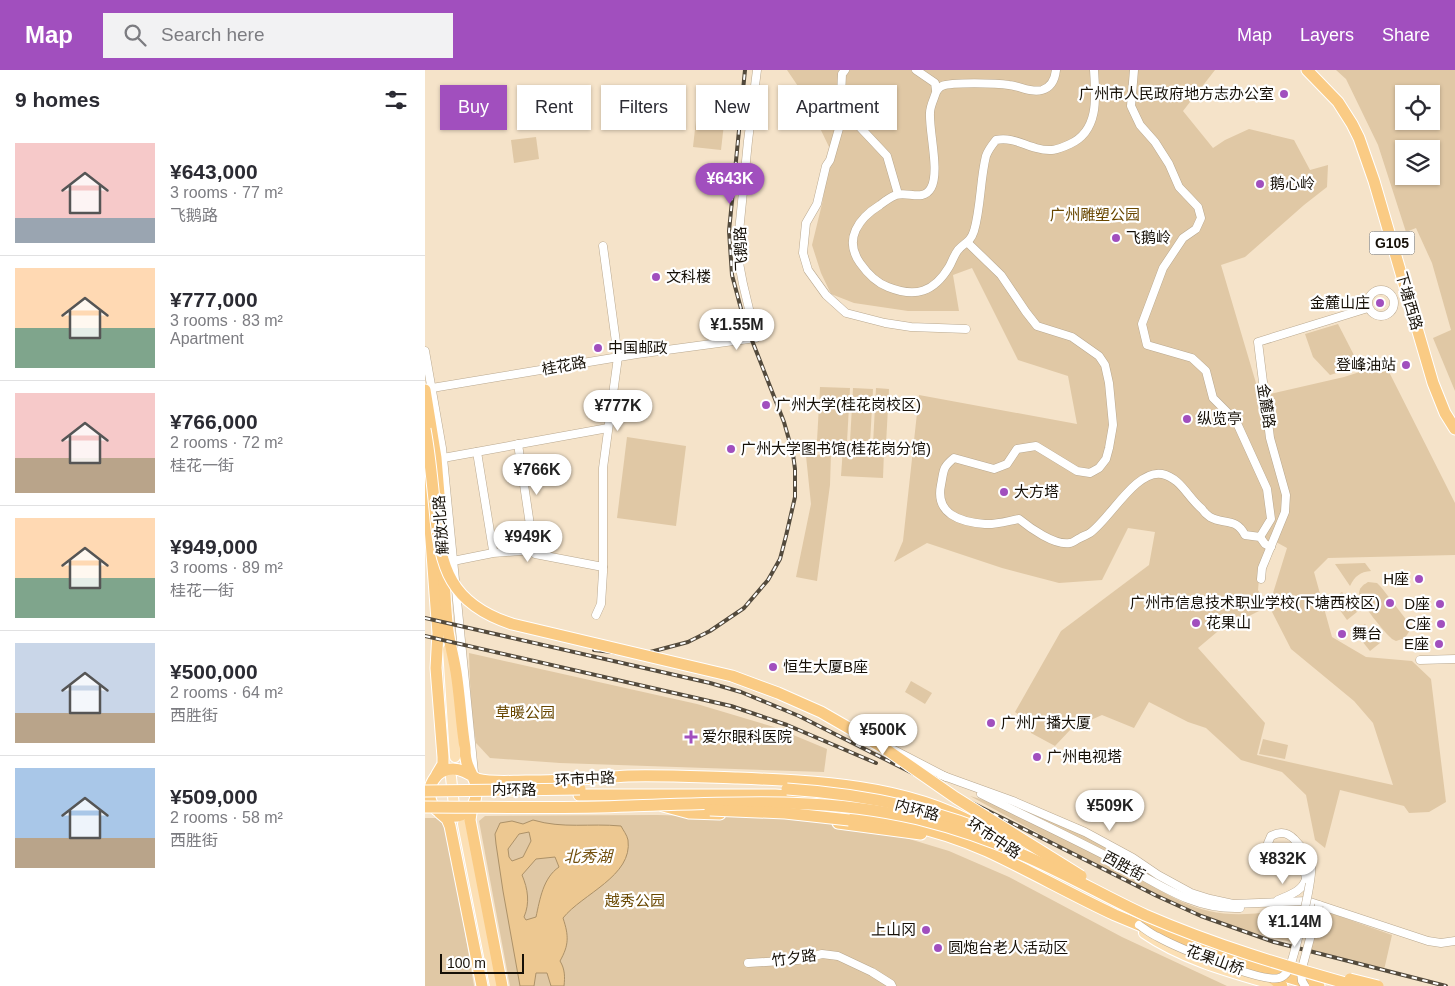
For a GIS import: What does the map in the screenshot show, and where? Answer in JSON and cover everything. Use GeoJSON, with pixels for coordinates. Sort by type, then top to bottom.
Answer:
{"type":"FeatureCollection","features":[{"type":"Feature","properties":{"kind":"highway","name":"下塘西路"},"geometry":{"type":"LineString","coordinates":[[1307,70],[1343,108],[1359,138],[1374,181],[1433,383],[1445,413],[1455,429]]}},
{"type":"Feature","properties":{"kind":"highway","name":"下塘西路"},"geometry":{"type":"LineString","coordinates":[[1317,70],[1337,90],[1366,138],[1439,384],[1455,418]]}},
{"type":"Feature","properties":{"kind":"highway","name":"解放北路"},"geometry":{"type":"LineString","coordinates":[[426,798],[430,785],[443,764],[436,668],[443,632],[437,464],[429,389]]}},
{"type":"Feature","properties":{"kind":"highway"},"geometry":{"type":"LineString","coordinates":[[425,429],[438,542],[443,562],[457,588],[477,608],[512,624],[732,676],[821,712],[887,750],[956,798],[1087,880]]}},
{"type":"Feature","properties":{"kind":"highway","name":"解放北路"},"geometry":{"type":"LineString","coordinates":[[425,468],[443,632],[456,672],[466,760],[475,777]]}},
{"type":"Feature","properties":{"kind":"highway","name":"环市中路"},"geometry":{"type":"LineString","coordinates":[[437,774],[445,770],[455,769],[475,777],[495,781],[562,781],[645,776],[810,781],[886,793],[922,802],[959,815],[986,831],[1001,846],[1038,861],[1120,908],[1182,936],[1253,961],[1343,986]]}},
{"type":"Feature","properties":{"kind":"highway"},"geometry":{"type":"LineString","coordinates":[[475,777],[477,795],[470,816],[471,828],[502,986]]}},
{"type":"Feature","properties":{"kind":"highway"},"geometry":{"type":"LineString","coordinates":[[562,781],[712,784],[787,789]]}},
{"type":"Feature","properties":{"kind":"highway","name":"内环路"},"geometry":{"type":"LineString","coordinates":[[426,798],[579,792],[787,789],[865,797],[931,812],[1007,840],[1154,913],[1227,942],[1378,986]]}},
{"type":"Feature","properties":{"kind":"highway"},"geometry":{"type":"LineString","coordinates":[[579,792],[783,796],[849,800],[924,814],[964,828],[1001,846]]}},
{"type":"Feature","properties":{"kind":"highway"},"geometry":{"type":"LineString","coordinates":[[426,798],[447,819],[450,826],[481,986]]}},
{"type":"Feature","properties":{"kind":"highway","name":"内环路"},"geometry":{"type":"LineString","coordinates":[[426,798],[626,806],[717,803],[816,804],[875,810],[954,829],[1007,848],[1144,914],[1215,943],[1273,963],[1356,986]]}},
{"type":"Feature","properties":{"kind":"highway"},"geometry":{"type":"LineString","coordinates":[[441,813],[448,816],[457,816],[466,812],[472,806]]}},
{"type":"Feature","properties":{"kind":"highway","name":"环市中路"},"geometry":{"type":"LineString","coordinates":[[472,806],[663,806],[689,813],[810,820],[955,839],[992,853],[1078,898],[1134,923],[1265,972],[1319,986]]}},
{"type":"Feature","properties":{"kind":"highway"},"geometry":{"type":"LineString","coordinates":[[626,806],[785,813],[849,820],[932,833],[955,839]]}},
{"type":"Feature","properties":{"kind":"highway"},"geometry":{"type":"LineString","coordinates":[[959,815],[1004,836],[1038,861],[1177,925],[1273,960],[1367,986]]}},
{"type":"Feature","properties":{"kind":"highway"},"geometry":{"type":"LineString","coordinates":[[1265,972],[1282,986]]}},
{"type":"Feature","properties":{"kind":"main road","name":"解放北路"},"geometry":{"type":"LineString","coordinates":[[443,632],[444,678],[452,758]]}},
{"type":"Feature","properties":{"kind":"main road"},"geometry":{"type":"LineString","coordinates":[[425,777],[437,774]]}},
{"type":"Feature","properties":{"kind":"main road"},"geometry":{"type":"LineString","coordinates":[[425,783],[437,774]]}},
{"type":"Feature","properties":{"kind":"main road"},"geometry":{"type":"LineString","coordinates":[[453,777],[457,805]]}},
{"type":"Feature","properties":{"kind":"main road"},"geometry":{"type":"LineString","coordinates":[[425,812],[441,813]]}},
{"type":"Feature","properties":{"kind":"main road"},"geometry":{"type":"LineString","coordinates":[[488,986],[461,824],[495,986]]}},
{"type":"Feature","properties":{"kind":"main road"},"geometry":{"type":"LineString","coordinates":[[1134,923],[1146,934],[1167,947],[1218,968],[1278,986]]}},
{"type":"Feature","properties":{"kind":"street","name":"飞鹅路"},"geometry":{"type":"LineString","coordinates":[[756,338],[739,263],[739,242],[747,149],[757,70]]}},
{"type":"Feature","properties":{"kind":"street"},"geometry":{"type":"LineString","coordinates":[[841,85],[842,74],[845,70]]}},
{"type":"Feature","properties":{"kind":"street"},"geometry":{"type":"LineString","coordinates":[[916,70],[935,83],[937,90],[930,111],[934,178],[931,189],[925,194],[918,196],[898,194],[875,208],[864,217],[854,232],[852,242],[854,253],[860,264],[880,284],[895,290],[908,292],[920,292],[930,289],[943,276],[959,249],[968,243],[974,230],[987,154],[996,140],[1006,138],[1037,148],[1054,151],[1075,142],[1087,132],[1093,119],[1096,94],[1095,70]]}},
{"type":"Feature","properties":{"kind":"street"},"geometry":{"type":"LineString","coordinates":[[937,90],[943,86],[957,83],[1007,84],[1030,91],[1042,90],[1051,86],[1055,79],[1056,70]]}},
{"type":"Feature","properties":{"kind":"street"},"geometry":{"type":"LineString","coordinates":[[1134,70],[1131,106],[1140,125],[1155,142],[1169,164],[1179,187],[1198,207],[1201,218],[1196,229],[1183,238],[1163,268],[1141,324],[1147,345],[1193,358],[1206,371],[1213,398],[1236,421],[1267,489],[1271,519],[1260,537]]}},
{"type":"Feature","properties":{"kind":"street"},"geometry":{"type":"LineString","coordinates":[[839,130],[830,160],[826,166],[817,204],[805,222],[803,253],[808,270],[815,282],[845,313],[911,328],[966,329]]}},
{"type":"Feature","properties":{"kind":"street"},"geometry":{"type":"LineString","coordinates":[[863,130],[887,156],[898,194]]}},
{"type":"Feature","properties":{"kind":"street"},"geometry":{"type":"LineString","coordinates":[[968,243],[1001,275],[1037,326],[1072,337],[1099,356],[1105,365],[1109,383],[1113,425],[1106,459],[1099,468],[1090,473],[1077,471],[1035,446],[1017,448],[1007,464],[993,469],[954,458],[945,466],[940,489],[941,503],[945,511],[959,519],[986,524],[1019,519],[1052,540],[1070,543],[1091,532],[1139,481],[1151,474],[1162,474],[1174,480],[1187,491],[1199,507],[1211,518],[1226,520],[1241,527],[1245,535],[1260,537],[1265,544],[1271,547]]}},
{"type":"Feature","properties":{"kind":"street"},"geometry":{"type":"LineString","coordinates":[[596,614],[601,604],[603,567],[603,468],[617,357],[603,246]]}},
{"type":"Feature","properties":{"kind":"street","name":"金麓路"},"geometry":{"type":"LineString","coordinates":[[1261,579],[1262,568],[1285,512],[1286,495],[1271,438],[1258,342],[1368,308]]}},
{"type":"Feature","properties":{"kind":"street","name":"桂花路"},"geometry":{"type":"LineString","coordinates":[[429,389],[617,357],[756,338]]}},
{"type":"Feature","properties":{"kind":"street"},"geometry":{"type":"LineString","coordinates":[[425,351],[429,389],[443,458],[475,777]]}},
{"type":"Feature","properties":{"kind":"street"},"geometry":{"type":"LineString","coordinates":[[443,458],[608,428]]}},
{"type":"Feature","properties":{"kind":"street"},"geometry":{"type":"LineString","coordinates":[[518,444],[534,552]]}},
{"type":"Feature","properties":{"kind":"street"},"geometry":{"type":"LineString","coordinates":[[477,452],[493,550]]}},
{"type":"Feature","properties":{"kind":"street"},"geometry":{"type":"LineString","coordinates":[[453,561],[493,553],[533,550],[535,554],[603,567]]}},
{"type":"Feature","properties":{"kind":"street"},"geometry":{"type":"LineString","coordinates":[[1420,660],[1455,659]]}},
{"type":"Feature","properties":{"kind":"street","name":"西胜街"},"geometry":{"type":"LineString","coordinates":[[837,716],[941,775],[1115,860],[1189,900],[1227,909],[1306,904],[1319,906]]}},
{"type":"Feature","properties":{"kind":"street","name":"西胜街"},"geometry":{"type":"LineString","coordinates":[[941,775],[1013,801],[1085,832],[1191,893],[1228,903],[1303,900],[1428,941],[1441,943],[1455,941]]}},
{"type":"Feature","properties":{"kind":"street","name":"花果山桥"},"geometry":{"type":"LineString","coordinates":[[1134,923],[1158,938],[1208,959],[1265,978],[1280,978],[1287,972],[1291,959],[1312,869],[1305,850],[1290,835],[1284,833],[1271,836],[1268,843],[1269,854],[1302,868],[1306,879],[1305,884],[1297,892],[1274,902]]}},
{"type":"Feature","properties":{"kind":"street"},"geometry":{"type":"LineString","coordinates":[[1305,986],[1301,977],[1301,970],[1319,906]]}},
{"type":"Feature","properties":{"kind":"street","name":"竹夕路"},"geometry":{"type":"LineString","coordinates":[[747,963],[799,960],[822,954],[838,956],[872,972],[892,986]]}},
{"type":"Feature","properties":{"kind":"green space","name":"广州雕塑公园"},"geometry":{"type":"Polygon","coordinates":[[[787,70],[1215,70],[1183,111],[1213,148],[1249,129],[1294,140],[1310,170],[1328,165],[1327,187],[1245,257],[1221,265],[1261,400],[1267,437],[1284,495],[1284,512],[1260,568],[1258,590],[1269,606],[1287,548],[1276,542],[1289,513],[1288,495],[1272,437],[1266,395],[1344,377],[1385,364],[1455,503],[1455,555],[1328,558],[1314,572],[1332,637],[1366,657],[1412,661],[1431,679],[1446,802],[1429,812],[1409,813],[1404,806],[1340,790],[1325,848],[1315,840],[1306,795],[1282,772],[1241,760],[1206,728],[1188,722],[1149,702],[1134,728],[1102,715],[1071,729],[1055,746],[1031,733],[1030,723],[1015,712],[1061,631],[1149,565],[1155,532],[1128,528],[1102,580],[1059,583],[1002,568],[927,543],[894,562],[903,541],[919,395],[1077,424],[1068,376],[1018,360],[972,268],[953,275],[959,311],[908,311],[854,303],[831,294],[821,273],[812,245],[822,204],[831,151],[821,130],[897,130],[897,85],[797,85],[787,70]],[[1269,606],[1217,632],[1198,648],[1265,723],[1257,755],[1393,785],[1373,723],[1354,701],[1291,649],[1269,606]]]}},
{"type":"Feature","properties":{"kind":"green space"},"geometry":{"type":"Polygon","coordinates":[[[1336,70],[1455,70],[1455,391],[1433,338],[1451,330],[1432,263],[1416,228],[1406,232],[1378,145],[1346,79],[1336,70]]]}},
{"type":"Feature","properties":{"kind":"green space"},"geometry":{"type":"Polygon","coordinates":[[[696,121],[696,130],[723,130],[721,150],[693,147],[696,121]]]}},
{"type":"Feature","properties":{"kind":"green space"},"geometry":{"type":"Polygon","coordinates":[[[536,137],[539,159],[514,163],[511,140],[536,137]]]}},
{"type":"Feature","properties":{"kind":"green space"},"geometry":{"type":"Polygon","coordinates":[[[1338,324],[1358,363],[1330,375],[1313,357],[1305,334],[1338,324]]]}},
{"type":"Feature","properties":{"kind":"green space"},"geometry":{"type":"Polygon","coordinates":[[[820,387],[850,388],[847,442],[817,441],[820,387]]]}},
{"type":"Feature","properties":{"kind":"green space"},"geometry":{"type":"Polygon","coordinates":[[[853,388],[873,389],[870,443],[850,442],[853,388]]]}},
{"type":"Feature","properties":{"kind":"green space"},"geometry":{"type":"Polygon","coordinates":[[[876,388],[889,389],[886,444],[873,444],[876,388]]]}},
{"type":"Feature","properties":{"kind":"green space"},"geometry":{"type":"Polygon","coordinates":[[[627,437],[686,446],[676,526],[617,518],[627,437]]]}},
{"type":"Feature","properties":{"kind":"green space"},"geometry":{"type":"Polygon","coordinates":[[[843,448],[884,451],[883,478],[841,476],[843,448]]]}},
{"type":"Feature","properties":{"kind":"green space"},"geometry":{"type":"Polygon","coordinates":[[[831,453],[830,485],[817,581],[796,577],[811,504],[806,456],[831,453]]]}},
{"type":"Feature","properties":{"kind":"green space"},"geometry":{"type":"Polygon","coordinates":[[[1365,563],[1371,571],[1358,575],[1350,586],[1335,564],[1365,563]]]}},
{"type":"Feature","properties":{"kind":"green space"},"geometry":{"type":"Polygon","coordinates":[[[1368,582],[1377,583],[1381,587],[1408,622],[1410,630],[1405,638],[1396,641],[1392,639],[1360,598],[1359,592],[1368,582]]]}},
{"type":"Feature","properties":{"kind":"green space"},"geometry":{"type":"Polygon","coordinates":[[[1342,592],[1357,612],[1347,620],[1332,599],[1342,592]]]}},
{"type":"Feature","properties":{"kind":"green space"},"geometry":{"type":"Polygon","coordinates":[[[1365,624],[1380,643],[1370,651],[1354,631],[1365,624]]]}},
{"type":"Feature","properties":{"kind":"green space","name":"草暖公园"},"geometry":{"type":"Polygon","coordinates":[[[469,653],[697,704],[774,727],[827,749],[824,772],[560,763],[490,758],[476,743],[471,708],[469,653]]]}},
{"type":"Feature","properties":{"kind":"green space"},"geometry":{"type":"Polygon","coordinates":[[[911,681],[932,693],[925,704],[905,692],[911,681]]]}},
{"type":"Feature","properties":{"kind":"green space"},"geometry":{"type":"Polygon","coordinates":[[[1263,739],[1288,745],[1285,759],[1259,754],[1263,739]]]}},
{"type":"Feature","properties":{"kind":"green space"},"geometry":{"type":"Polygon","coordinates":[[[992,795],[1094,838],[1183,892],[1179,894],[992,795]]]}},
{"type":"Feature","properties":{"kind":"green space"},"geometry":{"type":"Polygon","coordinates":[[[970,796],[987,801],[1111,861],[1171,896],[1196,907],[1220,913],[1243,914],[1300,907],[1291,942],[1229,927],[1150,892],[1113,874],[970,796]]]}},
{"type":"Feature","properties":{"kind":"green space","name":"越秀公园"},"geometry":{"type":"Polygon","coordinates":[[[657,815],[776,818],[829,823],[886,832],[949,851],[1009,877],[1122,937],[1227,986],[510,986],[479,821],[485,816],[657,815]]]}},
{"type":"Feature","properties":{"kind":"green space"},"geometry":{"type":"Polygon","coordinates":[[[425,818],[436,818],[447,827],[474,986],[425,986],[425,818]]]}},
{"type":"Feature","properties":{"kind":"green space"},"geometry":{"type":"Polygon","coordinates":[[[1322,910],[1392,935],[1384,970],[1310,953],[1322,910]]]}},
{"type":"Feature","properties":{"kind":"water","name":"北秀湖"},"geometry":{"type":"Polygon","coordinates":[[[533,820],[566,825],[621,826],[628,840],[627,853],[623,864],[615,874],[605,884],[571,909],[563,918],[567,935],[565,950],[560,961],[564,973],[564,986],[551,986],[547,973],[536,973],[534,986],[520,986],[495,834],[500,823],[512,821],[523,824],[533,820]],[[529,832],[519,834],[508,849],[509,857],[512,861],[523,857],[531,841],[529,832]],[[555,857],[536,859],[522,875],[527,896],[524,917],[526,920],[536,917],[546,883],[559,867],[555,857]]]}},
{"type":"Feature","properties":{"kind":"railway"},"geometry":{"type":"LineString","coordinates":[[594,650],[639,655],[688,642],[710,631],[744,608],[768,580],[780,559],[786,536],[795,497],[793,454],[784,422],[744,320],[732,275],[729,231],[745,70]]}},
{"type":"Feature","properties":{"kind":"railway"},"geometry":{"type":"LineString","coordinates":[[425,618],[710,683],[741,692],[799,716],[1157,896],[1201,916],[1274,942],[1446,986]]}},
{"type":"Feature","properties":{"kind":"railway"},"geometry":{"type":"LineString","coordinates":[[425,636],[731,706],[787,725],[876,763]]}},
{"type":"Feature","properties":{"kind":"place","name":"广州市人民政府地方志办公室"},"geometry":{"type":"Point","coordinates":[1284,94]}},
{"type":"Feature","properties":{"kind":"place","name":"鹅心岭"},"geometry":{"type":"Point","coordinates":[1260,184]}},
{"type":"Feature","properties":{"kind":"place","name":"飞鹅岭"},"geometry":{"type":"Point","coordinates":[1116,238]}},
{"type":"Feature","properties":{"kind":"place","name":"文科楼"},"geometry":{"type":"Point","coordinates":[656,277]}},
{"type":"Feature","properties":{"kind":"place","name":"金麓山庄"},"geometry":{"type":"Point","coordinates":[1380,303]}},
{"type":"Feature","properties":{"kind":"place","name":"中国邮政"},"geometry":{"type":"Point","coordinates":[598,348]}},
{"type":"Feature","properties":{"kind":"place","name":"登峰油站"},"geometry":{"type":"Point","coordinates":[1406,365]}},
{"type":"Feature","properties":{"kind":"place","name":"广州大学(桂花岗校区)"},"geometry":{"type":"Point","coordinates":[766,405]}},
{"type":"Feature","properties":{"kind":"place","name":"纵览亭"},"geometry":{"type":"Point","coordinates":[1187,419]}},
{"type":"Feature","properties":{"kind":"place","name":"广州大学图书馆(桂花岗分馆)"},"geometry":{"type":"Point","coordinates":[731,449]}},
{"type":"Feature","properties":{"kind":"place","name":"大方塔"},"geometry":{"type":"Point","coordinates":[1004,492]}},
{"type":"Feature","properties":{"kind":"place","name":"H座"},"geometry":{"type":"Point","coordinates":[1419,579]}},
{"type":"Feature","properties":{"kind":"place","name":"广州市信息技术职业学校(下塘西校区)"},"geometry":{"type":"Point","coordinates":[1390,603]}},
{"type":"Feature","properties":{"kind":"place","name":"D座"},"geometry":{"type":"Point","coordinates":[1440,604]}},
{"type":"Feature","properties":{"kind":"place","name":"花果山"},"geometry":{"type":"Point","coordinates":[1196,623]}},
{"type":"Feature","properties":{"kind":"place","name":"C座"},"geometry":{"type":"Point","coordinates":[1441,624]}},
{"type":"Feature","properties":{"kind":"place","name":"舞台"},"geometry":{"type":"Point","coordinates":[1342,634]}},
{"type":"Feature","properties":{"kind":"place","name":"E座"},"geometry":{"type":"Point","coordinates":[1439,644]}},
{"type":"Feature","properties":{"kind":"place","name":"恒生大厦B座"},"geometry":{"type":"Point","coordinates":[773,667]}},
{"type":"Feature","properties":{"kind":"place","name":"广州广播大厦"},"geometry":{"type":"Point","coordinates":[991,723]}},
{"type":"Feature","properties":{"kind":"place","name":"爱尔眼科医院"},"geometry":{"type":"Point","coordinates":[691,737]}},
{"type":"Feature","properties":{"kind":"place","name":"广州电视塔"},"geometry":{"type":"Point","coordinates":[1037,757]}},
{"type":"Feature","properties":{"kind":"place","name":"上山冈"},"geometry":{"type":"Point","coordinates":[926,930]}},
{"type":"Feature","properties":{"kind":"place","name":"圆炮台老人活动区"},"geometry":{"type":"Point","coordinates":[938,948]}}]}
